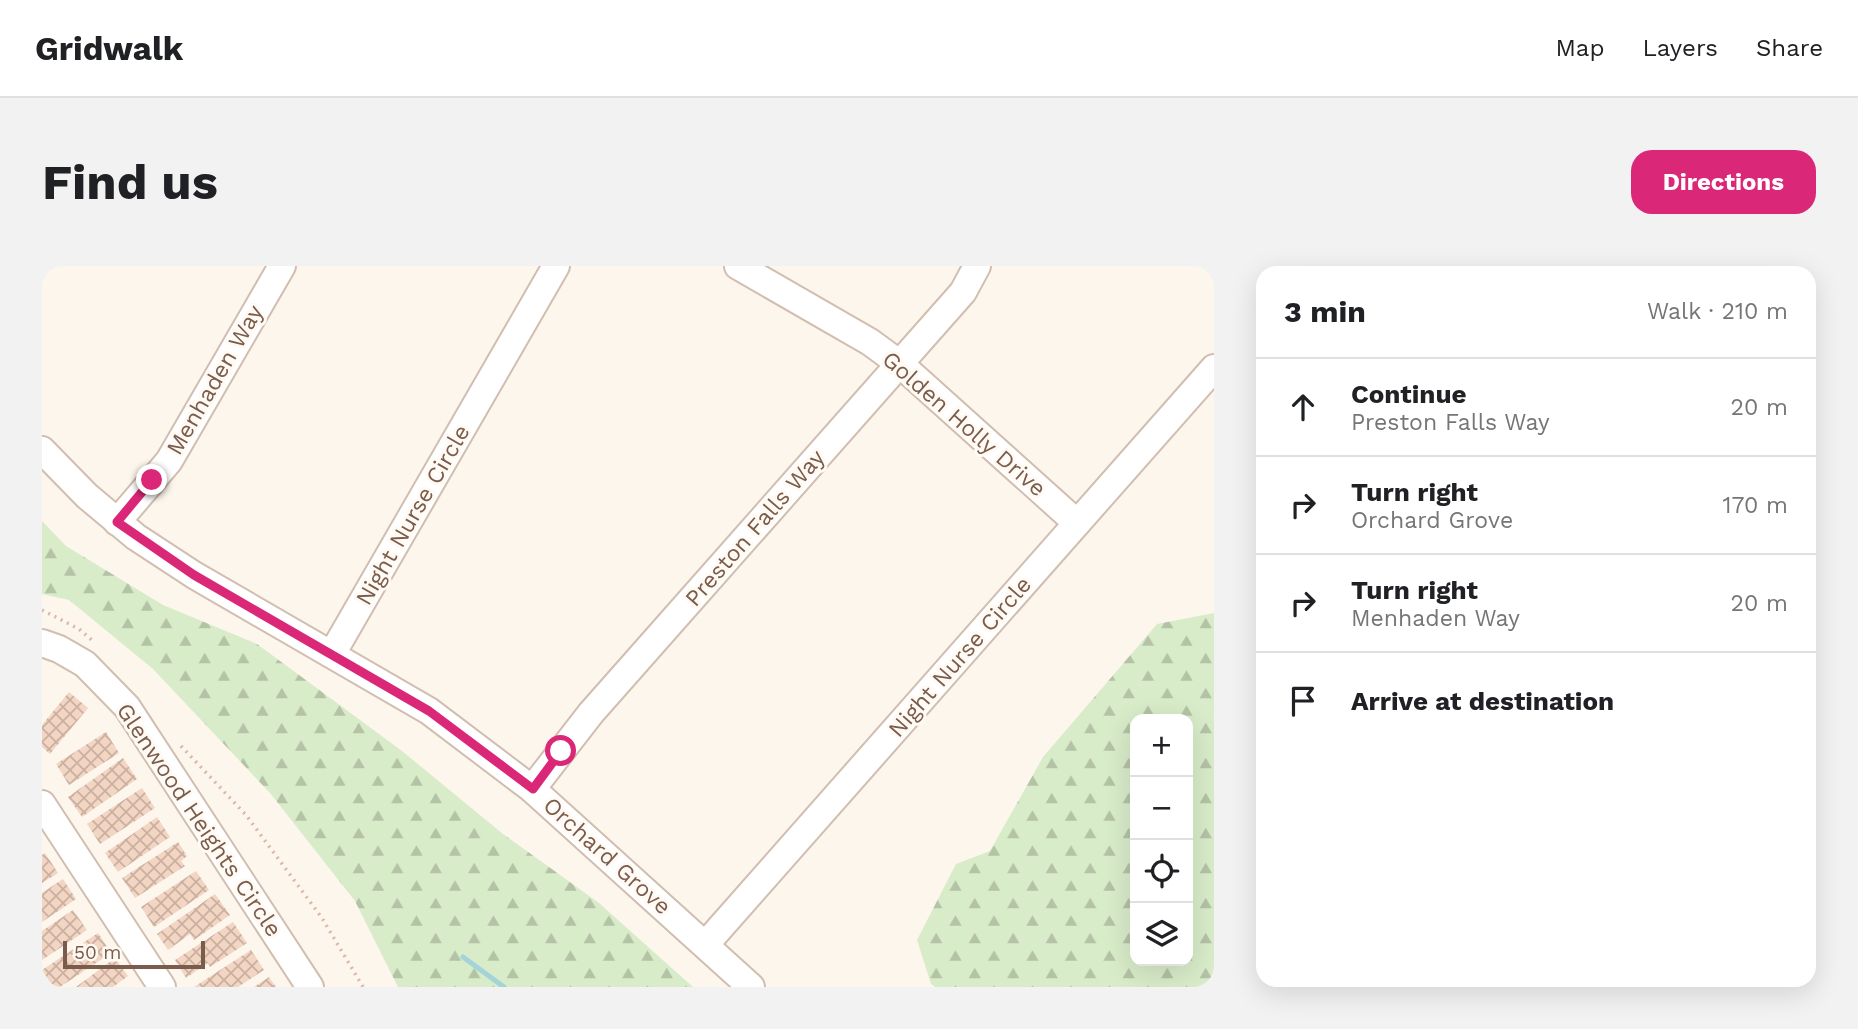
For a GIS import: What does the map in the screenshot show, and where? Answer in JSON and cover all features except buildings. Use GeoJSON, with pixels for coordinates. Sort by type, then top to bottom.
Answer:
{"type":"FeatureCollection","features":[{"type":"Feature","properties":{"kind":"street","name":"Menhaden Way"},"geometry":{"type":"LineString","coordinates":[[117,522],[169,461],[282,266]]}},
{"type":"Feature","properties":{"kind":"street","name":"Night Nurse Circle"},"geometry":{"type":"LineString","coordinates":[[332,654],[556,266]]}},
{"type":"Feature","properties":{"kind":"street","name":"Golden Holly Drive"},"geometry":{"type":"LineString","coordinates":[[738,266],[870,342],[900,364],[1077,523]]}},
{"type":"Feature","properties":{"kind":"street","name":"Preston Falls Way"},"geometry":{"type":"LineString","coordinates":[[533,789],[591,713],[962,292],[977,266]]}},
{"type":"Feature","properties":{"kind":"street","name":"Night Nurse Circle"},"geometry":{"type":"LineString","coordinates":[[705,945],[1214,368]]}},
{"type":"Feature","properties":{"kind":"street","name":"Orchard Grove"},"geometry":{"type":"LineString","coordinates":[[42,450],[117,522],[194,575],[429,711],[533,789],[751,987]]}},
{"type":"Feature","properties":{"kind":"street","name":"Glenwood Heights Circle"},"geometry":{"type":"LineString","coordinates":[[42,643],[85,664],[127,707],[310,987]]}},
{"type":"Feature","properties":{"kind":"street"},"geometry":{"type":"LineString","coordinates":[[42,804],[162,987]]}},
{"type":"Feature","properties":{"kind":"path"},"geometry":{"type":"LineString","coordinates":[[42,610],[79,629],[95,643]]}},
{"type":"Feature","properties":{"kind":"path"},"geometry":{"type":"LineString","coordinates":[[177,742],[246,815],[322,918],[363,987]]}},
{"type":"Feature","properties":{"kind":"green space"},"geometry":{"type":"Polygon","coordinates":[[[42,521],[66,546],[163,605],[257,644],[402,751],[503,834],[599,903],[693,987],[398,987],[355,901],[270,793],[153,669],[69,600],[42,594],[42,521]]]}},
{"type":"Feature","properties":{"kind":"green space"},"geometry":{"type":"Polygon","coordinates":[[[1214,613],[1214,987],[935,987],[931,984],[917,940],[956,864],[990,851],[1043,757],[1157,624],[1214,613]]]}},
{"type":"Feature","properties":{"kind":"waterway"},"geometry":{"type":"LineString","coordinates":[[463,957],[504,987]]}},
{"type":"Feature","properties":{"kind":"route"},"geometry":{"type":"LineString","coordinates":[[152,480],[117,522],[136,537],[194,575],[429,711],[533,789],[561,751]]}}]}
